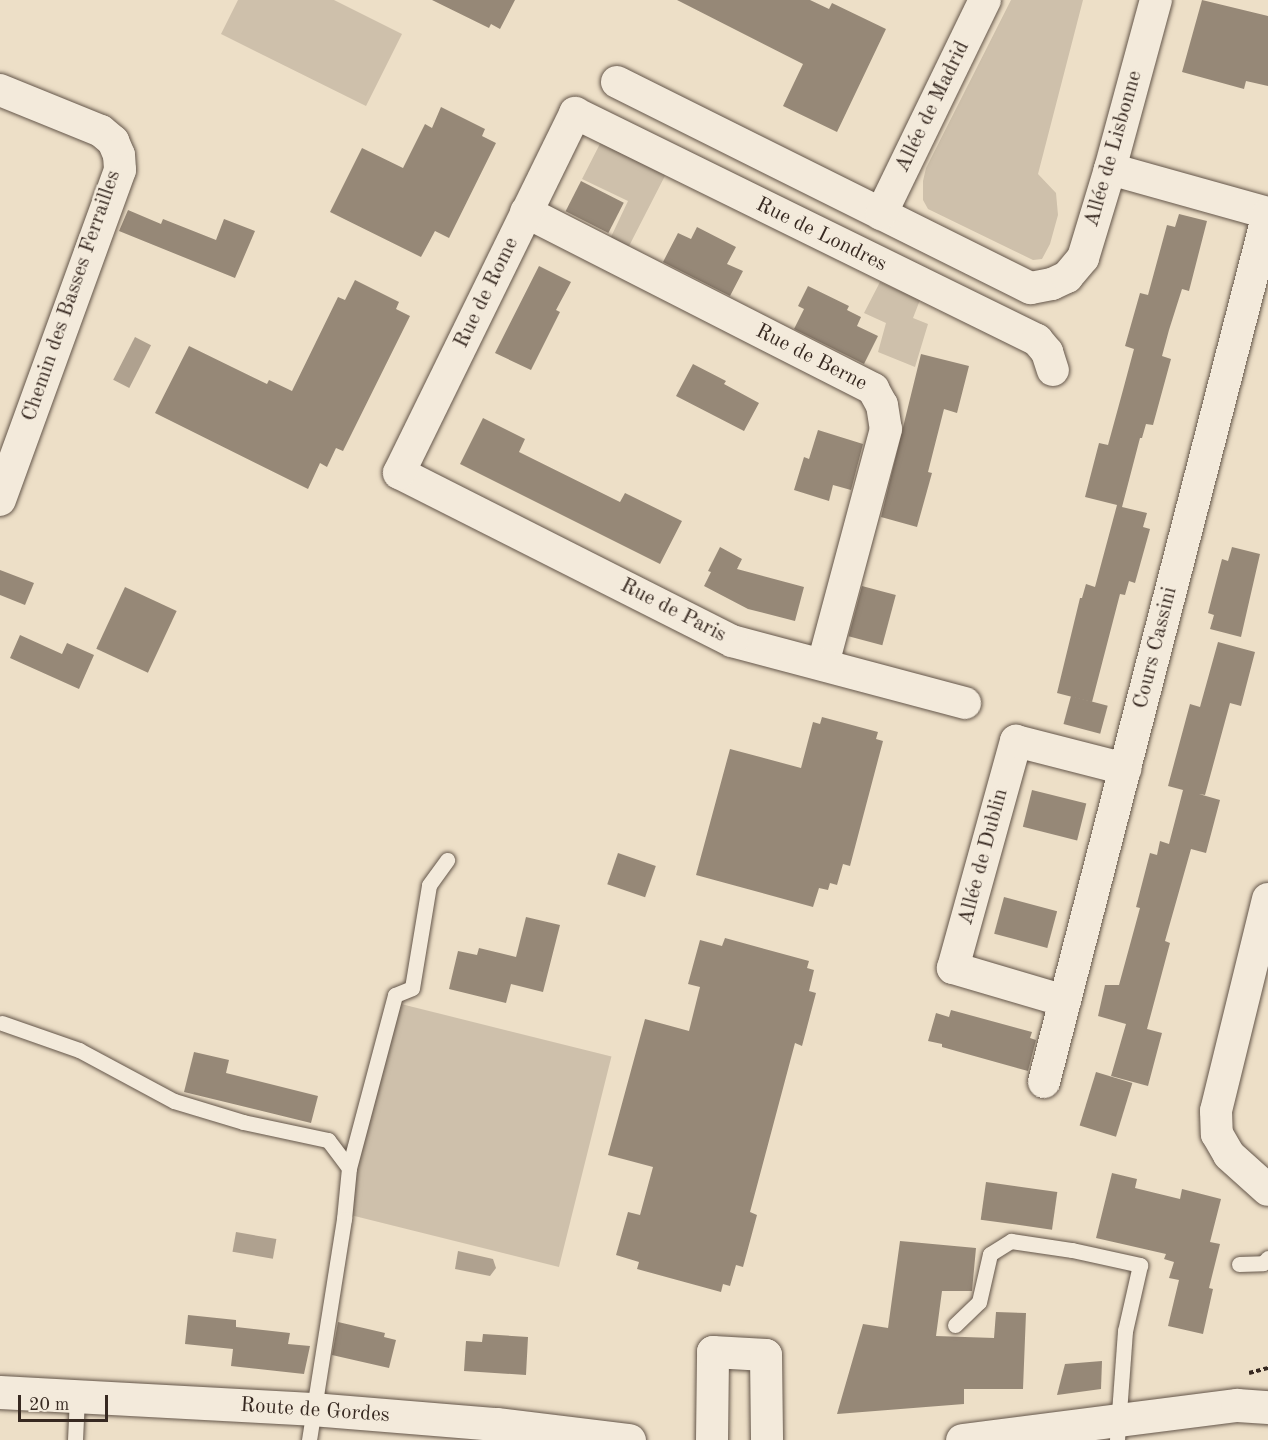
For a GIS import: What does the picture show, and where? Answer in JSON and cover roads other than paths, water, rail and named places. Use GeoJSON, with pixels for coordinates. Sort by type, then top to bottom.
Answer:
{"type":"FeatureCollection","features":[{"type":"Feature","properties":{"kind":"street","name":"Allée de Madrid"},"geometry":{"type":"LineString","coordinates":[[881,214],[986,0]]}},
{"type":"Feature","properties":{"kind":"street","name":"Allée de Lisbonne"},"geometry":{"type":"LineString","coordinates":[[881,214],[1031,288],[1052,285],[1067,277],[1083,258],[1156,0]]}},
{"type":"Feature","properties":{"kind":"street"},"geometry":{"type":"LineString","coordinates":[[617,82],[881,214]]}},
{"type":"Feature","properties":{"kind":"street","name":"Chemin des Basses Ferrailles"},"geometry":{"type":"LineString","coordinates":[[0,90],[101,131],[116,148],[120,170],[0,500]]}},
{"type":"Feature","properties":{"kind":"street","name":"Rue de Rome"},"geometry":{"type":"LineString","coordinates":[[399,473],[575,113]]}},
{"type":"Feature","properties":{"kind":"street","name":"Rue de Londres"},"geometry":{"type":"LineString","coordinates":[[575,113],[1037,340],[1047,352],[1053,370]]}},
{"type":"Feature","properties":{"kind":"street","name":"Cours Cassini"},"geometry":{"type":"LineString","coordinates":[[1044,1082],[1268,213],[1110,169]]}},
{"type":"Feature","properties":{"kind":"street","name":"Rue de Berne"},"geometry":{"type":"LineString","coordinates":[[526,212],[873,389],[882,405],[886,429],[823,664]]}},
{"type":"Feature","properties":{"kind":"street","name":"Rue de Paris"},"geometry":{"type":"LineString","coordinates":[[399,473],[732,641],[964,703]]}},
{"type":"Feature","properties":{"kind":"street","name":"Allée de Dublin"},"geometry":{"type":"LineString","coordinates":[[1065,1001],[953,968],[1016,741],[1125,769]]}},
{"type":"Feature","properties":{"kind":"street"},"geometry":{"type":"LineString","coordinates":[[1268,899],[1216,1111],[1217,1134],[1229,1155],[1268,1190]]}},
{"type":"Feature","properties":{"kind":"street"},"geometry":{"type":"LineString","coordinates":[[712,1440],[714,1352],[766,1355],[767,1440]]}},
{"type":"Feature","properties":{"kind":"street","name":"Route de Gordes"},"geometry":{"type":"LineString","coordinates":[[0,1392],[77,1397],[310,1425],[496,1424],[595,1438],[629,1440]]}},
{"type":"Feature","properties":{"kind":"street"},"geometry":{"type":"LineString","coordinates":[[962,1440],[1117,1431],[1252,1406],[1268,1394]]}},
{"type":"Feature","properties":{"kind":"lane"},"geometry":{"type":"LineString","coordinates":[[310,1425],[344,1220],[349,1168],[395,995],[412,988],[429,885],[447,860]]}},
{"type":"Feature","properties":{"kind":"lane"},"geometry":{"type":"LineString","coordinates":[[2,1023],[79,1050],[174,1101],[243,1122],[328,1140],[349,1168]]}},
{"type":"Feature","properties":{"kind":"lane"},"geometry":{"type":"LineString","coordinates":[[955,1325],[979,1302],[990,1254],[1011,1242],[1072,1250],[1140,1265],[1125,1331],[1117,1431]]}},
{"type":"Feature","properties":{"kind":"lane"},"geometry":{"type":"LineString","coordinates":[[1239,1264],[1263,1263],[1268,1258]]}},
{"type":"Feature","properties":{"kind":"lane"},"geometry":{"type":"LineString","coordinates":[[75,1440],[77,1397]]}}]}
